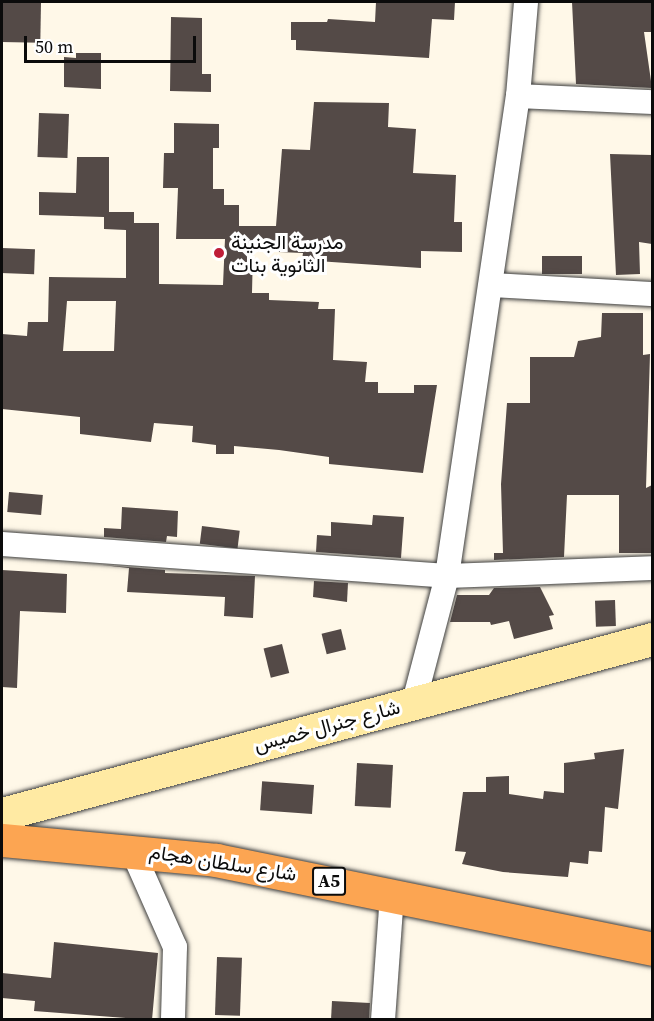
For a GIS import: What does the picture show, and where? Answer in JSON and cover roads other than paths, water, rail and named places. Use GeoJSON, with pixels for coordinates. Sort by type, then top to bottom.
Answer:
{"type":"FeatureCollection","features":[{"type":"Feature","properties":{"kind":"highway","name":"شارع سلطان هجام"},"geometry":{"type":"LineString","coordinates":[[2,840],[132,850],[216,860],[392,894],[652,949]]}},
{"type":"Feature","properties":{"kind":"main road","name":"شارع جنرال خميس"},"geometry":{"type":"LineString","coordinates":[[2,814],[652,639]]}},
{"type":"Feature","properties":{"kind":"street"},"geometry":{"type":"LineString","coordinates":[[414,702],[447,576],[518,96],[526,2]]}},
{"type":"Feature","properties":{"kind":"street"},"geometry":{"type":"LineString","coordinates":[[518,96],[652,102]]}},
{"type":"Feature","properties":{"kind":"street"},"geometry":{"type":"LineString","coordinates":[[491,285],[652,294]]}},
{"type":"Feature","properties":{"kind":"street"},"geometry":{"type":"LineString","coordinates":[[2,544],[447,576],[652,568]]}},
{"type":"Feature","properties":{"kind":"street"},"geometry":{"type":"LineString","coordinates":[[132,850],[175,947],[173,1020]]}},
{"type":"Feature","properties":{"kind":"street"},"geometry":{"type":"LineString","coordinates":[[383,1020],[392,894]]}},
{"type":"Feature","properties":{"kind":"place","name":"مدرسة الجنينة الثانوية بنات"},"geometry":{"type":"Point","coordinates":[219,253]}}]}
